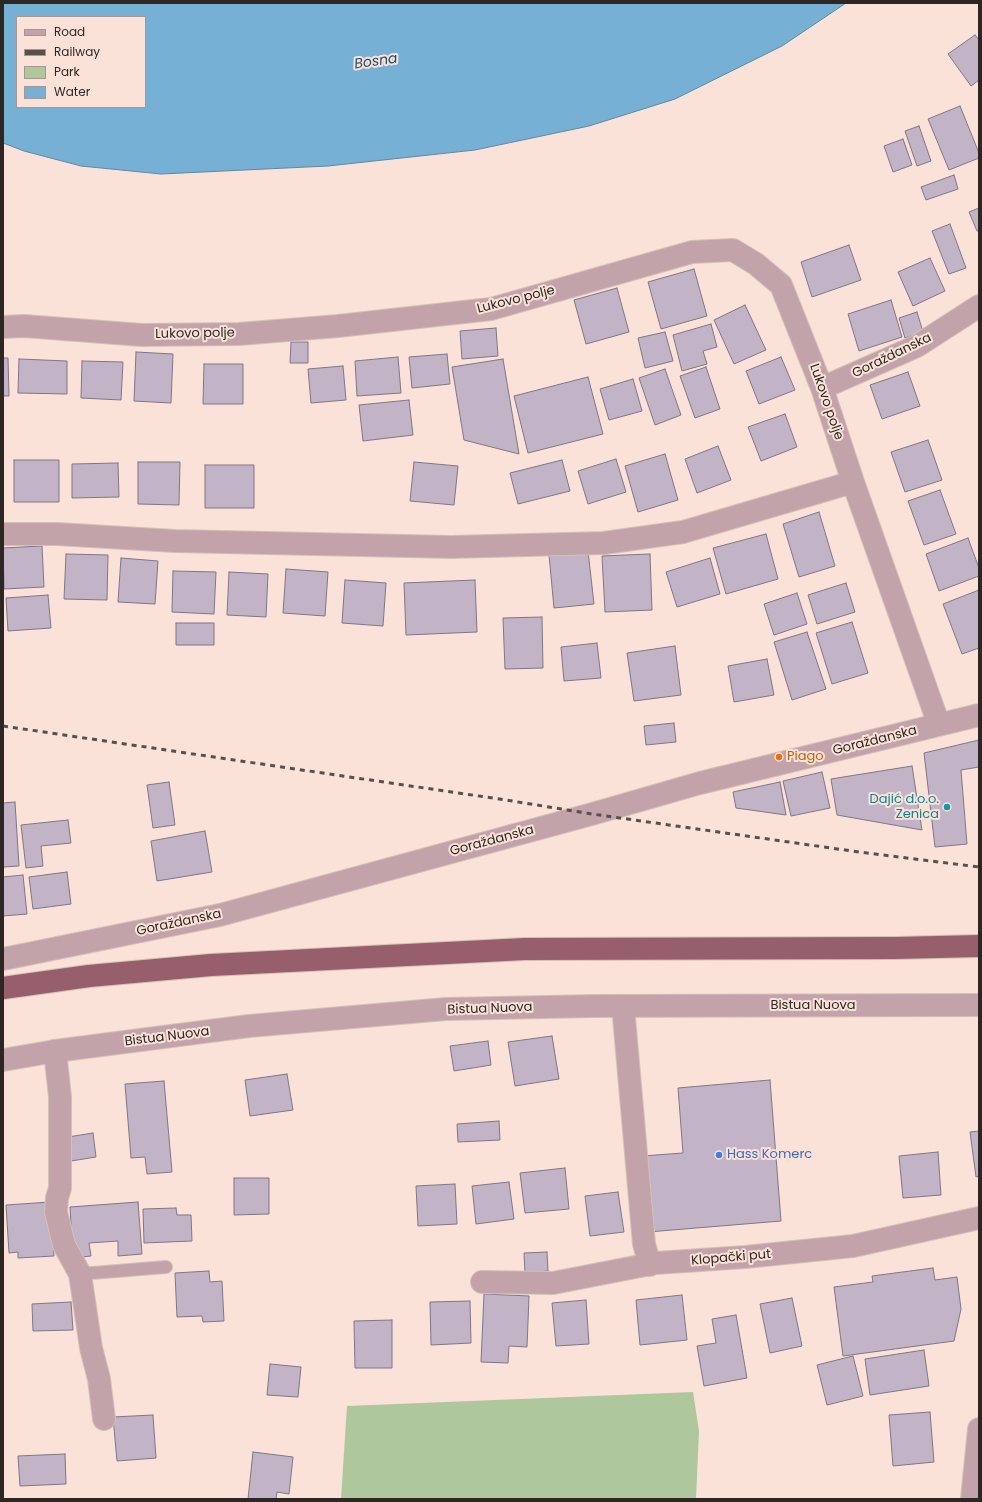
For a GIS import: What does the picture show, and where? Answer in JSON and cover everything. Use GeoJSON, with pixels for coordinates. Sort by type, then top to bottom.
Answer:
{"type":"FeatureCollection","features":[{"type":"Feature","properties":{"kind":"highway"},"geometry":{"type":"LineString","coordinates":[[3,988],[89,976],[211,965],[518,949],[887,948],[979,946]]}},
{"type":"Feature","properties":{"kind":"street","name":"Lukovo polje"},"geometry":{"type":"LineString","coordinates":[[3,327],[24,326],[142,335],[239,334],[338,326],[491,309],[692,252],[733,250],[756,264],[781,285],[822,388],[852,482],[939,725]]}},
{"type":"Feature","properties":{"kind":"street","name":"Goraždanska"},"geometry":{"type":"LineString","coordinates":[[822,388],[917,346],[979,306]]}},
{"type":"Feature","properties":{"kind":"street"},"geometry":{"type":"LineString","coordinates":[[3,534],[57,534],[175,541],[451,548],[604,543],[683,532],[852,482]]}},
{"type":"Feature","properties":{"kind":"street","name":"Goraždanska"},"geometry":{"type":"LineString","coordinates":[[3,959],[220,915],[592,814],[700,783],[979,715]]}},
{"type":"Feature","properties":{"kind":"street","name":"Bistua Nuova"},"geometry":{"type":"LineString","coordinates":[[3,1060],[55,1051],[249,1026],[446,1010],[623,1006],[979,1005]]}},
{"type":"Feature","properties":{"kind":"street"},"geometry":{"type":"LineString","coordinates":[[623,1006],[644,1244],[650,1265]]}},
{"type":"Feature","properties":{"kind":"street"},"geometry":{"type":"LineString","coordinates":[[55,1051],[60,1097],[60,1188],[57,1198],[56,1212],[64,1246],[80,1274],[91,1348],[99,1379],[104,1419]]}},
{"type":"Feature","properties":{"kind":"street","name":"Klopački put"},"geometry":{"type":"LineString","coordinates":[[482,1282],[553,1283],[650,1265],[853,1246],[978,1224]]}},
{"type":"Feature","properties":{"kind":"street"},"geometry":{"type":"LineString","coordinates":[[972,1499],[979,1429]]}},
{"type":"Feature","properties":{"kind":"lane"},"geometry":{"type":"LineString","coordinates":[[80,1274],[166,1267]]}},
{"type":"Feature","properties":{"kind":"green space"},"geometry":{"type":"Polygon","coordinates":[[[693,1392],[699,1431],[696,1499],[341,1499],[347,1406],[693,1392]]]}},
{"type":"Feature","properties":{"kind":"water","name":"Bosna"},"geometry":{"type":"Polygon","coordinates":[[[3,3],[846,3],[782,46],[675,99],[589,126],[475,150],[328,166],[161,174],[81,166],[24,151],[3,143],[3,3]]]}},
{"type":"Feature","properties":{"kind":"building"},"geometry":{"type":"Polygon","coordinates":[[[975,35],[979,40],[979,80],[971,86],[948,54],[975,35]]]}},
{"type":"Feature","properties":{"kind":"building"},"geometry":{"type":"Polygon","coordinates":[[[960,106],[979,153],[979,158],[949,170],[928,119],[960,106]]]}},
{"type":"Feature","properties":{"kind":"building"},"geometry":{"type":"Polygon","coordinates":[[[919,126],[931,161],[917,166],[905,131],[919,126]]]}},
{"type":"Feature","properties":{"kind":"building"},"geometry":{"type":"Polygon","coordinates":[[[903,139],[912,165],[893,172],[884,146],[903,139]]]}},
{"type":"Feature","properties":{"kind":"building"},"geometry":{"type":"Polygon","coordinates":[[[954,175],[958,189],[926,200],[921,187],[954,175]]]}},
{"type":"Feature","properties":{"kind":"building"},"geometry":{"type":"Polygon","coordinates":[[[979,208],[979,231],[977,231],[969,212],[979,208]]]}},
{"type":"Feature","properties":{"kind":"building"},"geometry":{"type":"Polygon","coordinates":[[[950,224],[966,268],[949,274],[932,231],[950,224]]]}},
{"type":"Feature","properties":{"kind":"building"},"geometry":{"type":"Polygon","coordinates":[[[849,245],[861,280],[812,297],[801,262],[849,245]]]}},
{"type":"Feature","properties":{"kind":"building"},"geometry":{"type":"Polygon","coordinates":[[[930,258],[945,291],[913,306],[898,272],[930,258]]]}},
{"type":"Feature","properties":{"kind":"building"},"geometry":{"type":"Polygon","coordinates":[[[694,269],[707,316],[661,329],[648,282],[694,269]]]}},
{"type":"Feature","properties":{"kind":"building"},"geometry":{"type":"Polygon","coordinates":[[[617,288],[629,332],[586,344],[574,300],[617,288]]]}},
{"type":"Feature","properties":{"kind":"building"},"geometry":{"type":"Polygon","coordinates":[[[891,300],[902,337],[859,351],[848,314],[891,300]]]}},
{"type":"Feature","properties":{"kind":"building"},"geometry":{"type":"Polygon","coordinates":[[[745,305],[766,350],[734,364],[714,320],[745,305]]]}},
{"type":"Feature","properties":{"kind":"building"},"geometry":{"type":"Polygon","coordinates":[[[917,312],[923,332],[905,338],[899,318],[917,312]]]}},
{"type":"Feature","properties":{"kind":"building"},"geometry":{"type":"Polygon","coordinates":[[[711,324],[717,347],[703,351],[707,364],[682,371],[673,335],[711,324]]]}},
{"type":"Feature","properties":{"kind":"building"},"geometry":{"type":"Polygon","coordinates":[[[496,328],[498,356],[462,359],[460,331],[496,328]]]}},
{"type":"Feature","properties":{"kind":"building"},"geometry":{"type":"Polygon","coordinates":[[[665,332],[673,361],[645,368],[638,338],[665,332]]]}},
{"type":"Feature","properties":{"kind":"building"},"geometry":{"type":"Polygon","coordinates":[[[291,342],[308,342],[308,363],[290,363],[291,342]]]}},
{"type":"Feature","properties":{"kind":"building"},"geometry":{"type":"Polygon","coordinates":[[[136,352],[173,354],[171,403],[134,401],[136,352]]]}},
{"type":"Feature","properties":{"kind":"building"},"geometry":{"type":"Polygon","coordinates":[[[447,354],[450,384],[412,388],[409,357],[447,354]]]}},
{"type":"Feature","properties":{"kind":"building"},"geometry":{"type":"Polygon","coordinates":[[[398,357],[401,393],[357,396],[355,361],[398,357]]]}},
{"type":"Feature","properties":{"kind":"building"},"geometry":{"type":"Polygon","coordinates":[[[781,357],[795,390],[759,404],[746,371],[781,357]]]}},
{"type":"Feature","properties":{"kind":"building"},"geometry":{"type":"Polygon","coordinates":[[[3,358],[8,358],[9,396],[3,396],[3,358]]]}},
{"type":"Feature","properties":{"kind":"building"},"geometry":{"type":"Polygon","coordinates":[[[19,359],[67,361],[67,394],[18,393],[19,359]]]}},
{"type":"Feature","properties":{"kind":"building"},"geometry":{"type":"Polygon","coordinates":[[[503,359],[519,454],[464,440],[452,367],[503,359]]]}},
{"type":"Feature","properties":{"kind":"building"},"geometry":{"type":"Polygon","coordinates":[[[82,361],[123,362],[121,400],[81,398],[82,361]]]}},
{"type":"Feature","properties":{"kind":"building"},"geometry":{"type":"Polygon","coordinates":[[[204,364],[243,364],[243,404],[203,404],[204,364]]]}},
{"type":"Feature","properties":{"kind":"building"},"geometry":{"type":"Polygon","coordinates":[[[343,366],[346,400],[311,403],[308,369],[343,366]]]}},
{"type":"Feature","properties":{"kind":"building"},"geometry":{"type":"Polygon","coordinates":[[[706,367],[720,409],[695,418],[680,376],[706,367]]]}},
{"type":"Feature","properties":{"kind":"building"},"geometry":{"type":"Polygon","coordinates":[[[665,369],[681,415],[655,425],[639,378],[665,369]]]}},
{"type":"Feature","properties":{"kind":"building"},"geometry":{"type":"Polygon","coordinates":[[[908,372],[920,406],[882,419],[870,385],[908,372]]]}},
{"type":"Feature","properties":{"kind":"building"},"geometry":{"type":"Polygon","coordinates":[[[588,377],[603,434],[528,453],[514,396],[588,377]]]}},
{"type":"Feature","properties":{"kind":"building"},"geometry":{"type":"Polygon","coordinates":[[[633,379],[642,411],[609,420],[600,389],[633,379]]]}},
{"type":"Feature","properties":{"kind":"building"},"geometry":{"type":"Polygon","coordinates":[[[409,400],[413,435],[363,441],[359,405],[409,400]]]}},
{"type":"Feature","properties":{"kind":"building"},"geometry":{"type":"Polygon","coordinates":[[[785,414],[797,447],[761,461],[748,427],[785,414]]]}},
{"type":"Feature","properties":{"kind":"building"},"geometry":{"type":"Polygon","coordinates":[[[928,440],[942,480],[905,492],[891,452],[928,440]]]}},
{"type":"Feature","properties":{"kind":"building"},"geometry":{"type":"Polygon","coordinates":[[[718,446],[731,480],[697,493],[685,459],[718,446]]]}},
{"type":"Feature","properties":{"kind":"building"},"geometry":{"type":"Polygon","coordinates":[[[665,454],[678,500],[638,512],[625,466],[665,454]]]}},
{"type":"Feature","properties":{"kind":"building"},"geometry":{"type":"Polygon","coordinates":[[[616,459],[626,492],[588,504],[578,471],[616,459]]]}},
{"type":"Feature","properties":{"kind":"building"},"geometry":{"type":"Polygon","coordinates":[[[14,460],[59,460],[59,502],[14,502],[14,460]]]}},
{"type":"Feature","properties":{"kind":"building"},"geometry":{"type":"Polygon","coordinates":[[[562,460],[570,491],[518,504],[510,473],[562,460]]]}},
{"type":"Feature","properties":{"kind":"building"},"geometry":{"type":"Polygon","coordinates":[[[138,462],[180,462],[179,505],[138,504],[138,462]]]}},
{"type":"Feature","properties":{"kind":"building"},"geometry":{"type":"Polygon","coordinates":[[[414,462],[458,466],[454,505],[410,501],[414,462]]]}},
{"type":"Feature","properties":{"kind":"building"},"geometry":{"type":"Polygon","coordinates":[[[118,463],[119,497],[72,498],[72,464],[118,463]]]}},
{"type":"Feature","properties":{"kind":"building"},"geometry":{"type":"Polygon","coordinates":[[[205,465],[254,465],[254,508],[205,508],[205,465]]]}},
{"type":"Feature","properties":{"kind":"building"},"geometry":{"type":"Polygon","coordinates":[[[940,490],[956,534],[924,545],[908,501],[940,490]]]}},
{"type":"Feature","properties":{"kind":"building"},"geometry":{"type":"Polygon","coordinates":[[[819,512],[835,566],[799,577],[783,524],[819,512]]]}},
{"type":"Feature","properties":{"kind":"building"},"geometry":{"type":"Polygon","coordinates":[[[766,534],[778,579],[726,594],[713,548],[766,534]]]}},
{"type":"Feature","properties":{"kind":"building"},"geometry":{"type":"Polygon","coordinates":[[[968,538],[979,568],[979,576],[939,591],[926,554],[968,538]]]}},
{"type":"Feature","properties":{"kind":"building"},"geometry":{"type":"Polygon","coordinates":[[[42,546],[44,587],[4,589],[3,548],[42,546]]]}},
{"type":"Feature","properties":{"kind":"building"},"geometry":{"type":"Polygon","coordinates":[[[588,551],[594,604],[554,608],[549,555],[588,551]]]}},
{"type":"Feature","properties":{"kind":"building"},"geometry":{"type":"Polygon","coordinates":[[[66,554],[108,555],[107,600],[64,599],[66,554]]]}},
{"type":"Feature","properties":{"kind":"building"},"geometry":{"type":"Polygon","coordinates":[[[650,554],[652,610],[605,612],[602,556],[650,554]]]}},
{"type":"Feature","properties":{"kind":"building"},"geometry":{"type":"Polygon","coordinates":[[[121,558],[158,561],[155,604],[118,602],[121,558]]]}},
{"type":"Feature","properties":{"kind":"building"},"geometry":{"type":"Polygon","coordinates":[[[710,558],[720,594],[677,607],[666,572],[710,558]]]}},
{"type":"Feature","properties":{"kind":"building"},"geometry":{"type":"Polygon","coordinates":[[[286,569],[328,572],[325,616],[283,613],[286,569]]]}},
{"type":"Feature","properties":{"kind":"building"},"geometry":{"type":"Polygon","coordinates":[[[173,571],[216,572],[214,614],[172,612],[173,571]]]}},
{"type":"Feature","properties":{"kind":"building"},"geometry":{"type":"Polygon","coordinates":[[[229,572],[268,574],[266,617],[227,615],[229,572]]]}},
{"type":"Feature","properties":{"kind":"building"},"geometry":{"type":"Polygon","coordinates":[[[345,580],[386,583],[383,626],[342,623],[345,580]]]}},
{"type":"Feature","properties":{"kind":"building"},"geometry":{"type":"Polygon","coordinates":[[[475,580],[477,632],[406,635],[404,583],[475,580]]]}},
{"type":"Feature","properties":{"kind":"building"},"geometry":{"type":"Polygon","coordinates":[[[846,583],[855,612],[817,624],[808,595],[846,583]]]}},
{"type":"Feature","properties":{"kind":"building"},"geometry":{"type":"Polygon","coordinates":[[[979,590],[979,648],[962,654],[943,604],[979,590]]]}},
{"type":"Feature","properties":{"kind":"building"},"geometry":{"type":"Polygon","coordinates":[[[797,593],[807,624],[774,635],[764,604],[797,593]]]}},
{"type":"Feature","properties":{"kind":"building"},"geometry":{"type":"Polygon","coordinates":[[[48,595],[51,628],[8,631],[6,598],[48,595]]]}},
{"type":"Feature","properties":{"kind":"building"},"geometry":{"type":"Polygon","coordinates":[[[542,617],[543,668],[505,669],[503,618],[542,617]]]}},
{"type":"Feature","properties":{"kind":"building"},"geometry":{"type":"Polygon","coordinates":[[[852,622],[868,673],[832,684],[816,633],[852,622]]]}},
{"type":"Feature","properties":{"kind":"building"},"geometry":{"type":"Polygon","coordinates":[[[176,623],[214,623],[214,645],[176,645],[176,623]]]}},
{"type":"Feature","properties":{"kind":"building"},"geometry":{"type":"Polygon","coordinates":[[[807,632],[826,689],[792,700],[774,642],[807,632]]]}},
{"type":"Feature","properties":{"kind":"building"},"geometry":{"type":"Polygon","coordinates":[[[597,643],[601,678],[564,681],[561,647],[597,643]]]}},
{"type":"Feature","properties":{"kind":"building"},"geometry":{"type":"Polygon","coordinates":[[[675,646],[681,695],[634,701],[627,653],[675,646]]]}},
{"type":"Feature","properties":{"kind":"building"},"geometry":{"type":"Polygon","coordinates":[[[767,659],[774,695],[734,702],[728,666],[767,659]]]}},
{"type":"Feature","properties":{"kind":"building"},"geometry":{"type":"Polygon","coordinates":[[[674,723],[676,742],[646,745],[644,726],[674,723]]]}},
{"type":"Feature","properties":{"kind":"building","name":"Dajić d.o.o. Zenica"},"geometry":{"type":"Polygon","coordinates":[[[979,740],[979,767],[961,770],[967,844],[935,847],[924,753],[979,740]]]}},
{"type":"Feature","properties":{"kind":"building"},"geometry":{"type":"Polygon","coordinates":[[[912,766],[922,830],[837,815],[831,779],[912,766]]]}},
{"type":"Feature","properties":{"kind":"building"},"geometry":{"type":"Polygon","coordinates":[[[822,772],[830,808],[791,816],[783,781],[822,772]]]}},
{"type":"Feature","properties":{"kind":"building"},"geometry":{"type":"Polygon","coordinates":[[[169,782],[175,825],[153,828],[147,785],[169,782]]]}},
{"type":"Feature","properties":{"kind":"building"},"geometry":{"type":"Polygon","coordinates":[[[780,782],[786,815],[736,808],[733,792],[780,782]]]}},
{"type":"Feature","properties":{"kind":"building"},"geometry":{"type":"Polygon","coordinates":[[[15,802],[19,866],[3,867],[3,803],[15,802]]]}},
{"type":"Feature","properties":{"kind":"building"},"geometry":{"type":"Polygon","coordinates":[[[68,820],[71,843],[41,846],[43,866],[26,868],[21,825],[68,820]]]}},
{"type":"Feature","properties":{"kind":"building"},"geometry":{"type":"Polygon","coordinates":[[[205,831],[212,872],[157,881],[151,841],[205,831]]]}},
{"type":"Feature","properties":{"kind":"building"},"geometry":{"type":"Polygon","coordinates":[[[67,872],[71,904],[33,909],[29,877],[67,872]]]}},
{"type":"Feature","properties":{"kind":"building"},"geometry":{"type":"Polygon","coordinates":[[[23,875],[27,914],[3,916],[3,877],[23,875]]]}},
{"type":"Feature","properties":{"kind":"building"},"geometry":{"type":"Polygon","coordinates":[[[552,1036],[559,1079],[515,1086],[508,1042],[552,1036]]]}},
{"type":"Feature","properties":{"kind":"building"},"geometry":{"type":"Polygon","coordinates":[[[488,1041],[491,1065],[454,1071],[450,1046],[488,1041]]]}},
{"type":"Feature","properties":{"kind":"building"},"geometry":{"type":"Polygon","coordinates":[[[287,1074],[293,1110],[250,1116],[245,1080],[287,1074]]]}},
{"type":"Feature","properties":{"kind":"building","name":"Hass Komerc"},"geometry":{"type":"Polygon","coordinates":[[[770,1080],[781,1221],[648,1232],[642,1156],[683,1153],[678,1088],[770,1080]]]}},
{"type":"Feature","properties":{"kind":"building"},"geometry":{"type":"Polygon","coordinates":[[[164,1081],[172,1172],[147,1174],[145,1157],[131,1158],[125,1084],[164,1081]]]}},
{"type":"Feature","properties":{"kind":"building"},"geometry":{"type":"Polygon","coordinates":[[[499,1121],[500,1140],[458,1142],[457,1124],[499,1121]]]}},
{"type":"Feature","properties":{"kind":"building"},"geometry":{"type":"Polygon","coordinates":[[[979,1131],[979,1176],[976,1177],[970,1132],[979,1131]]]}},
{"type":"Feature","properties":{"kind":"building"},"geometry":{"type":"Polygon","coordinates":[[[93,1133],[96,1157],[71,1161],[68,1137],[93,1133]]]}},
{"type":"Feature","properties":{"kind":"building"},"geometry":{"type":"Polygon","coordinates":[[[938,1152],[941,1195],[903,1198],[899,1156],[938,1152]]]}},
{"type":"Feature","properties":{"kind":"building"},"geometry":{"type":"Polygon","coordinates":[[[565,1168],[569,1209],[525,1213],[520,1173],[565,1168]]]}},
{"type":"Feature","properties":{"kind":"building"},"geometry":{"type":"Polygon","coordinates":[[[234,1178],[269,1178],[269,1214],[234,1215],[234,1178]]]}},
{"type":"Feature","properties":{"kind":"building"},"geometry":{"type":"Polygon","coordinates":[[[509,1182],[514,1219],[476,1224],[472,1186],[509,1182]]]}},
{"type":"Feature","properties":{"kind":"building"},"geometry":{"type":"Polygon","coordinates":[[[455,1184],[457,1224],[418,1226],[416,1186],[455,1184]]]}},
{"type":"Feature","properties":{"kind":"building"},"geometry":{"type":"Polygon","coordinates":[[[618,1192],[624,1232],[590,1236],[585,1196],[618,1192]]]}},
{"type":"Feature","properties":{"kind":"building"},"geometry":{"type":"Polygon","coordinates":[[[50,1202],[54,1256],[18,1258],[18,1252],[9,1253],[6,1205],[50,1202]]]}},
{"type":"Feature","properties":{"kind":"building"},"geometry":{"type":"Polygon","coordinates":[[[138,1202],[142,1254],[118,1256],[118,1241],[89,1243],[91,1256],[73,1258],[70,1207],[138,1202]]]}},
{"type":"Feature","properties":{"kind":"building"},"geometry":{"type":"Polygon","coordinates":[[[176,1208],[177,1215],[191,1215],[192,1241],[144,1243],[143,1209],[176,1208]]]}},
{"type":"Feature","properties":{"kind":"building"},"geometry":{"type":"Polygon","coordinates":[[[547,1252],[548,1271],[525,1273],[524,1253],[547,1252]]]}},
{"type":"Feature","properties":{"kind":"building"},"geometry":{"type":"Polygon","coordinates":[[[933,1268],[935,1280],[957,1277],[961,1309],[954,1341],[843,1356],[834,1287],[873,1282],[872,1276],[933,1268]]]}},
{"type":"Feature","properties":{"kind":"building"},"geometry":{"type":"Polygon","coordinates":[[[209,1271],[210,1282],[222,1281],[224,1321],[203,1322],[202,1316],[177,1317],[175,1273],[209,1271]]]}},
{"type":"Feature","properties":{"kind":"building"},"geometry":{"type":"Polygon","coordinates":[[[484,1294],[529,1296],[527,1347],[509,1346],[508,1363],[481,1362],[484,1294]]]}},
{"type":"Feature","properties":{"kind":"building"},"geometry":{"type":"Polygon","coordinates":[[[682,1295],[687,1340],[640,1345],[636,1300],[682,1295]]]}},
{"type":"Feature","properties":{"kind":"building"},"geometry":{"type":"Polygon","coordinates":[[[792,1298],[802,1346],[770,1353],[760,1304],[792,1298]]]}},
{"type":"Feature","properties":{"kind":"building"},"geometry":{"type":"Polygon","coordinates":[[[586,1300],[589,1344],[556,1346],[552,1303],[586,1300]]]}},
{"type":"Feature","properties":{"kind":"building"},"geometry":{"type":"Polygon","coordinates":[[[470,1301],[471,1343],[431,1345],[430,1302],[470,1301]]]}},
{"type":"Feature","properties":{"kind":"building"},"geometry":{"type":"Polygon","coordinates":[[[71,1302],[73,1330],[33,1331],[32,1304],[71,1302]]]}},
{"type":"Feature","properties":{"kind":"building"},"geometry":{"type":"Polygon","coordinates":[[[736,1315],[747,1378],[704,1386],[697,1346],[716,1343],[712,1319],[736,1315]]]}},
{"type":"Feature","properties":{"kind":"building"},"geometry":{"type":"Polygon","coordinates":[[[392,1320],[392,1368],[355,1368],[354,1321],[392,1320]]]}},
{"type":"Feature","properties":{"kind":"building"},"geometry":{"type":"Polygon","coordinates":[[[924,1350],[929,1386],[870,1395],[865,1359],[924,1350]]]}},
{"type":"Feature","properties":{"kind":"building"},"geometry":{"type":"Polygon","coordinates":[[[853,1356],[863,1396],[827,1405],[817,1365],[853,1356]]]}},
{"type":"Feature","properties":{"kind":"building"},"geometry":{"type":"Polygon","coordinates":[[[270,1364],[301,1367],[298,1397],[267,1395],[270,1364]]]}},
{"type":"Feature","properties":{"kind":"building"},"geometry":{"type":"Polygon","coordinates":[[[930,1412],[934,1462],[893,1466],[889,1415],[930,1412]]]}},
{"type":"Feature","properties":{"kind":"building"},"geometry":{"type":"Polygon","coordinates":[[[153,1415],[156,1458],[117,1461],[113,1417],[153,1415]]]}},
{"type":"Feature","properties":{"kind":"building"},"geometry":{"type":"Polygon","coordinates":[[[253,1452],[293,1457],[289,1494],[277,1492],[276,1499],[248,1499],[253,1452]]]}},
{"type":"Feature","properties":{"kind":"building"},"geometry":{"type":"Polygon","coordinates":[[[65,1454],[66,1484],[20,1486],[18,1456],[65,1454]]]}},
{"type":"Feature","properties":{"kind":"railway"},"geometry":{"type":"LineString","coordinates":[[3,726],[592,814],[859,852],[979,867]]}},
{"type":"Feature","properties":{"kind":"place","name":"Piago"},"geometry":{"type":"Point","coordinates":[779,757]}},
{"type":"Feature","properties":{"kind":"place","name":"Dajić d.o.o. Zenica"},"geometry":{"type":"Point","coordinates":[947,807]}},
{"type":"Feature","properties":{"kind":"place","name":"Hass Komerc"},"geometry":{"type":"Point","coordinates":[719,1155]}}]}
